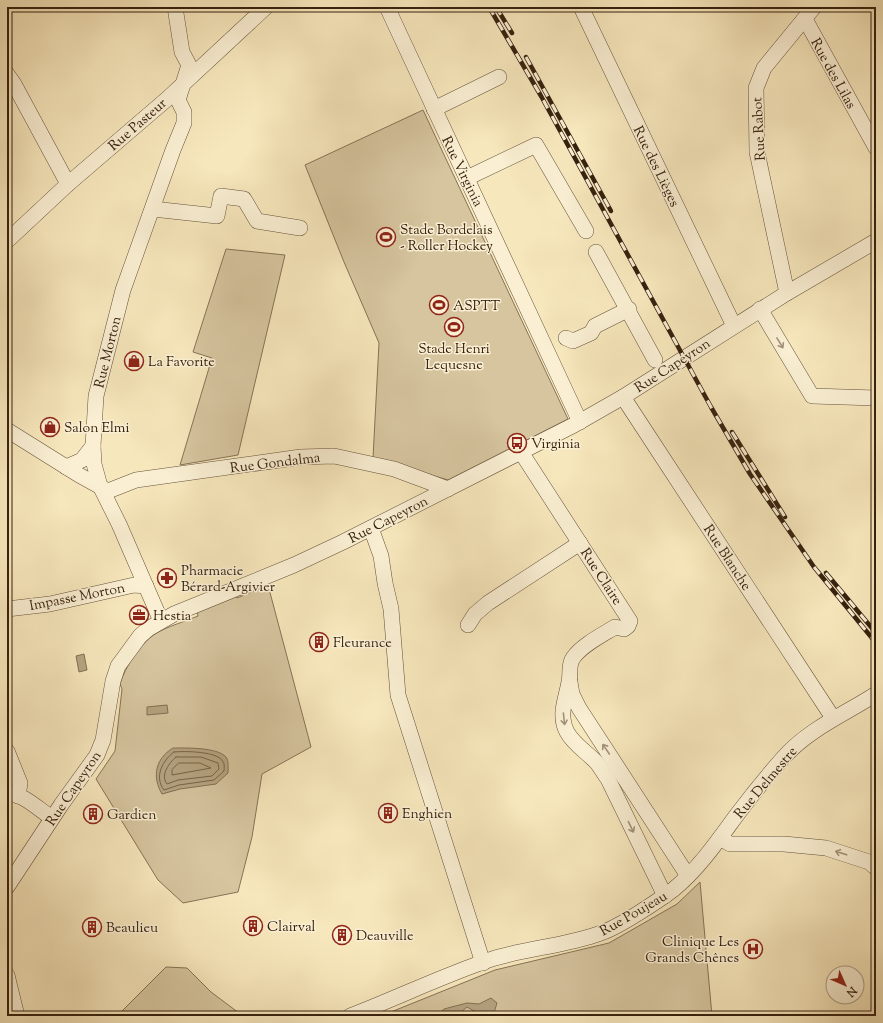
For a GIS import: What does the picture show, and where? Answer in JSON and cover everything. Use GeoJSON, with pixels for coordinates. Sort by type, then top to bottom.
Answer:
{"type":"FeatureCollection","features":[{"type":"Feature","properties":{"kind":"street","name":"Rue Morton"},"geometry":{"type":"LineString","coordinates":[[161,621],[100,486],[94,464],[93,446],[96,396],[123,290],[184,123],[184,112],[178,100],[190,65],[182,52],[175,7]]}},
{"type":"Feature","properties":{"kind":"street","name":"Rue Pasteur"},"geometry":{"type":"LineString","coordinates":[[7,241],[68,184],[167,99],[266,7]]}},
{"type":"Feature","properties":{"kind":"street","name":"Rue Virginia"},"geometry":{"type":"LineString","coordinates":[[387,7],[580,422]]}},
{"type":"Feature","properties":{"kind":"street","name":"Rue des Lièges"},"geometry":{"type":"LineString","coordinates":[[581,7],[734,326]]}},
{"type":"Feature","properties":{"kind":"street","name":"Rue des Lilas"},"geometry":{"type":"LineString","coordinates":[[809,13],[876,148]]}},
{"type":"Feature","properties":{"kind":"street","name":"Rue Rabot"},"geometry":{"type":"LineString","coordinates":[[787,292],[757,152],[756,88],[764,68],[809,13]]}},
{"type":"Feature","properties":{"kind":"street"},"geometry":{"type":"LineString","coordinates":[[7,74],[14,84],[68,184]]}},
{"type":"Feature","properties":{"kind":"street"},"geometry":{"type":"LineString","coordinates":[[434,109],[498,77]]}},
{"type":"Feature","properties":{"kind":"street"},"geometry":{"type":"LineString","coordinates":[[467,178],[536,145],[586,232]]}},
{"type":"Feature","properties":{"kind":"street"},"geometry":{"type":"LineString","coordinates":[[153,209],[217,216],[221,196],[244,199],[257,222],[300,228]]}},
{"type":"Feature","properties":{"kind":"street","name":"Rue Capeyron"},"geometry":{"type":"LineString","coordinates":[[7,887],[52,818],[97,755],[103,740],[113,681],[118,666],[140,636],[161,621],[202,602],[294,565],[371,528],[580,422],[623,397],[787,292],[876,241]]}},
{"type":"Feature","properties":{"kind":"street"},"geometry":{"type":"LineString","coordinates":[[596,252],[629,309],[655,360]]}},
{"type":"Feature","properties":{"kind":"street"},"geometry":{"type":"LineString","coordinates":[[545,347],[566,338],[568,333],[585,325],[595,326],[629,309]]}},
{"type":"Feature","properties":{"kind":"street"},"geometry":{"type":"LineString","coordinates":[[760,309],[812,396],[876,398]]}},
{"type":"Feature","properties":{"kind":"street","name":"Rue Blanche"},"geometry":{"type":"LineString","coordinates":[[623,397],[833,718]]}},
{"type":"Feature","properties":{"kind":"street"},"geometry":{"type":"LineString","coordinates":[[7,430],[66,467],[100,486]]}},
{"type":"Feature","properties":{"kind":"street"},"geometry":{"type":"LineString","coordinates":[[66,467],[82,460],[93,446]]}},
{"type":"Feature","properties":{"kind":"street","name":"Rue Claire"},"geometry":{"type":"LineString","coordinates":[[521,452],[630,621],[628,626],[624,629],[616,627],[578,652],[570,664],[569,681],[563,705],[563,723],[575,742],[598,764],[614,775],[688,876]]}},
{"type":"Feature","properties":{"kind":"street","name":"Rue Gondalma"},"geometry":{"type":"LineString","coordinates":[[100,486],[108,490],[136,480],[301,457],[334,456],[394,469],[448,489]]}},
{"type":"Feature","properties":{"kind":"street"},"geometry":{"type":"LineString","coordinates":[[371,528],[381,556],[391,609],[398,695],[483,963]]}},
{"type":"Feature","properties":{"kind":"street"},"geometry":{"type":"LineString","coordinates":[[468,625],[475,614],[488,603],[580,542]]}},
{"type":"Feature","properties":{"kind":"street","name":"Impasse Morton"},"geometry":{"type":"LineString","coordinates":[[7,609],[50,604],[134,585],[146,586]]}},
{"type":"Feature","properties":{"kind":"street","name":"Rue Claire"},"geometry":{"type":"LineString","coordinates":[[569,681],[572,694],[614,775],[665,896]]}},
{"type":"Feature","properties":{"kind":"street","name":"Rue Delmestre"},"geometry":{"type":"LineString","coordinates":[[720,838],[785,756],[800,742],[833,718],[852,710],[876,694]]}},
{"type":"Feature","properties":{"kind":"street"},"geometry":{"type":"LineString","coordinates":[[7,751],[20,783],[13,795],[52,818]]}},
{"type":"Feature","properties":{"kind":"street"},"geometry":{"type":"LineString","coordinates":[[720,838],[730,844],[784,844],[826,848],[869,862],[876,868]]}},
{"type":"Feature","properties":{"kind":"street","name":"Rue Poujeau"},"geometry":{"type":"LineString","coordinates":[[350,1016],[483,963],[601,933],[665,896],[688,876],[720,838]]}},
{"type":"Feature","properties":{"kind":"street"},"geometry":{"type":"LineString","coordinates":[[7,975],[17,1016]]}},
{"type":"Feature","properties":{"kind":"shaded area","name":"ASPTT"},"geometry":{"type":"Polygon","coordinates":[[[423,110],[568,419],[448,480],[373,458],[379,343],[344,262],[305,165],[423,110]]]}},
{"type":"Feature","properties":{"kind":"shaded area"},"geometry":{"type":"Polygon","coordinates":[[[226,249],[285,255],[238,455],[180,465],[212,358],[193,352],[226,249]]]}},
{"type":"Feature","properties":{"kind":"shaded area"},"geometry":{"type":"Polygon","coordinates":[[[268,585],[311,747],[262,774],[252,837],[238,892],[183,903],[158,880],[96,779],[115,751],[122,689],[120,684],[125,670],[149,638],[171,626],[198,616],[197,611],[236,596],[237,598],[268,585]]]}},
{"type":"Feature","properties":{"kind":"shaded area"},"geometry":{"type":"Polygon","coordinates":[[[700,882],[712,1016],[381,1016],[495,970],[609,943],[677,904],[700,882]]]}},
{"type":"Feature","properties":{"kind":"shaded area"},"geometry":{"type":"Polygon","coordinates":[[[166,967],[187,968],[211,992],[243,1016],[125,1016],[121,1012],[166,967]]]}},
{"type":"Feature","properties":{"kind":"water"},"geometry":{"type":"Polygon","coordinates":[[[84,654],[87,670],[79,672],[76,656],[84,654]]]}},
{"type":"Feature","properties":{"kind":"water"},"geometry":{"type":"Polygon","coordinates":[[[167,705],[168,713],[147,715],[147,707],[167,705]]]}},
{"type":"Feature","properties":{"kind":"water"},"geometry":{"type":"Polygon","coordinates":[[[173,748],[216,751],[228,760],[228,773],[216,784],[180,789],[162,794],[157,781],[157,769],[162,757],[173,748]]]}},
{"type":"Feature","properties":{"kind":"water"},"geometry":{"type":"Polygon","coordinates":[[[491,998],[497,1003],[493,1016],[483,1016],[467,1007],[461,1012],[462,1016],[437,1016],[444,1009],[467,1003],[479,1004],[491,998]]]}},
{"type":"Feature","properties":{"kind":"railway"},"geometry":{"type":"LineString","coordinates":[[489,7],[541,96],[711,407],[750,474],[814,567],[876,643]]}},
{"type":"Feature","properties":{"kind":"railway"},"geometry":{"type":"LineString","coordinates":[[496,7],[512,33]]}},
{"type":"Feature","properties":{"kind":"railway"},"geometry":{"type":"LineString","coordinates":[[526,57],[611,211]]}},
{"type":"Feature","properties":{"kind":"railway"},"geometry":{"type":"LineString","coordinates":[[732,432],[785,517]]}},
{"type":"Feature","properties":{"kind":"railway"},"geometry":{"type":"LineString","coordinates":[[826,573],[876,633]]}},
{"type":"Feature","properties":{"kind":"place","name":"Stade Bordelais - Roller Hockey"},"geometry":{"type":"Point","coordinates":[386,237]}},
{"type":"Feature","properties":{"kind":"place","name":"ASPTT"},"geometry":{"type":"Point","coordinates":[439,305]}},
{"type":"Feature","properties":{"kind":"place","name":"Stade Henri Lequesne"},"geometry":{"type":"Point","coordinates":[454,327]}},
{"type":"Feature","properties":{"kind":"place","name":"La Favorite"},"geometry":{"type":"Point","coordinates":[134,361]}},
{"type":"Feature","properties":{"kind":"place","name":"Salon Elmi"},"geometry":{"type":"Point","coordinates":[50,427]}},
{"type":"Feature","properties":{"kind":"place","name":"Virginia"},"geometry":{"type":"Point","coordinates":[517,443]}},
{"type":"Feature","properties":{"kind":"place","name":"Pharmacie Bérard-Argivier"},"geometry":{"type":"Point","coordinates":[167,578]}},
{"type":"Feature","properties":{"kind":"place","name":"Hestia"},"geometry":{"type":"Point","coordinates":[139,615]}},
{"type":"Feature","properties":{"kind":"place","name":"Fleurance"},"geometry":{"type":"Point","coordinates":[319,642]}},
{"type":"Feature","properties":{"kind":"place","name":"Enghien"},"geometry":{"type":"Point","coordinates":[388,813]}},
{"type":"Feature","properties":{"kind":"place","name":"Gardien"},"geometry":{"type":"Point","coordinates":[93,814]}},
{"type":"Feature","properties":{"kind":"place","name":"Clairval"},"geometry":{"type":"Point","coordinates":[253,926]}},
{"type":"Feature","properties":{"kind":"place","name":"Beaulieu"},"geometry":{"type":"Point","coordinates":[92,927]}},
{"type":"Feature","properties":{"kind":"place","name":"Deauville"},"geometry":{"type":"Point","coordinates":[342,935]}},
{"type":"Feature","properties":{"kind":"place","name":"Clinique Les Grands Chênes"},"geometry":{"type":"Point","coordinates":[753,949]}}]}
